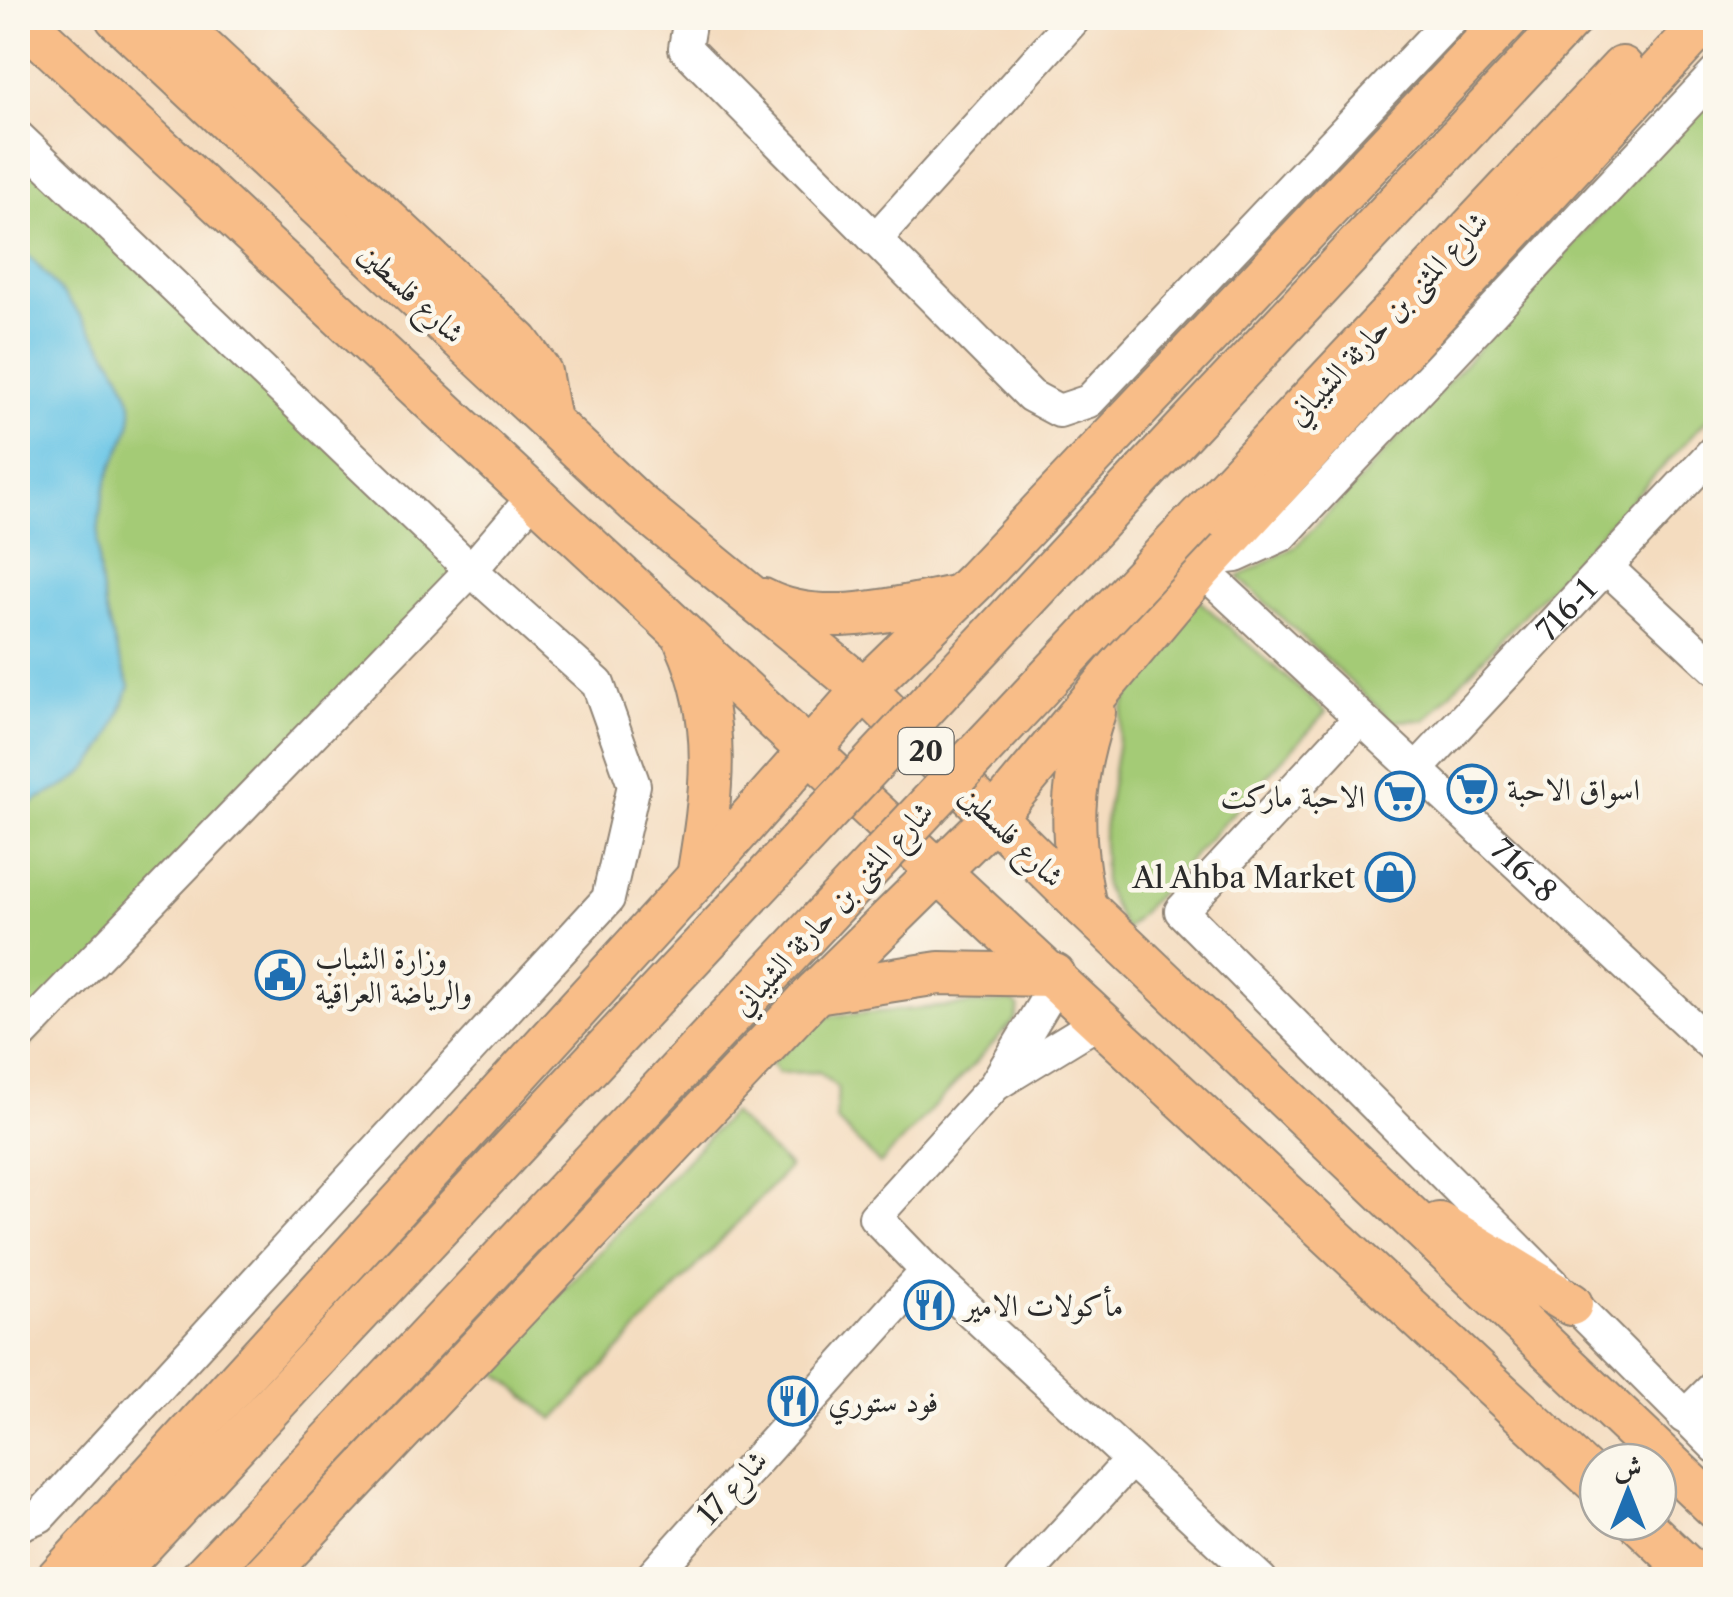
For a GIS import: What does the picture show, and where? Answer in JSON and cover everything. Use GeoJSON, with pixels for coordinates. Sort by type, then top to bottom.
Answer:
{"type":"FeatureCollection","features":[{"type":"Feature","properties":{"kind":"main road","name":"20"},"geometry":{"type":"LineString","coordinates":[[20,18],[1057,977],[1578,1465]]}},
{"type":"Feature","properties":{"kind":"main road","name":"شارع فلسطين"},"geometry":{"type":"LineString","coordinates":[[117,18],[640,505],[864,689],[1084,908],[1716,1508]]}},
{"type":"Feature","properties":{"kind":"main road"},"geometry":{"type":"LineString","coordinates":[[170,18],[518,342],[540,372],[549,420]]}},
{"type":"Feature","properties":{"kind":"main road"},"geometry":{"type":"LineString","coordinates":[[56,1580],[698,878],[864,689],[959,596],[1508,18]]}},
{"type":"Feature","properties":{"kind":"main road"},"geometry":{"type":"LineString","coordinates":[[109,1580],[1570,18]]}},
{"type":"Feature","properties":{"kind":"main road","name":"شارع المثنى بن حارثة الشيباني"},"geometry":{"type":"LineString","coordinates":[[200,1580],[575,1181],[1203,549],[1670,18]]}},
{"type":"Feature","properties":{"kind":"main road"},"geometry":{"type":"LineString","coordinates":[[260,1580],[816,992],[993,818],[1100,695],[1203,549],[1708,18]]}},
{"type":"Feature","properties":{"kind":"main road"},"geometry":{"type":"LineString","coordinates":[[593,550],[620,551],[631,544],[643,525],[640,505]]}},
{"type":"Feature","properties":{"kind":"main road"},"geometry":{"type":"LineString","coordinates":[[734,584],[772,605],[808,612],[886,610],[959,596]]}},
{"type":"Feature","properties":{"kind":"main road"},"geometry":{"type":"LineString","coordinates":[[682,632],[710,710],[714,754],[698,878]]}},
{"type":"Feature","properties":{"kind":"main road"},"geometry":{"type":"LineString","coordinates":[[1084,908],[1071,826],[1073,794],[1078,760],[1100,695]]}},
{"type":"Feature","properties":{"kind":"main road"},"geometry":{"type":"LineString","coordinates":[[816,992],[939,974],[1057,977]]}},
{"type":"Feature","properties":{"kind":"main road"},"geometry":{"type":"LineString","coordinates":[[1388,1198],[1482,1248],[1571,1304]]}},
{"type":"Feature","properties":{"kind":"main road"},"geometry":{"type":"LineString","coordinates":[[1660,1542],[1700,1580]]}},
{"type":"Feature","properties":{"kind":"street"},"geometry":{"type":"LineString","coordinates":[[690,18],[686,48],[1031,396],[1059,410],[1089,401],[1452,18]]}},
{"type":"Feature","properties":{"kind":"street"},"geometry":{"type":"LineString","coordinates":[[875,240],[1075,18]]}},
{"type":"Feature","properties":{"kind":"street"},"geometry":{"type":"LineString","coordinates":[[1203,549],[1260,548],[1282,534],[1716,73]]}},
{"type":"Feature","properties":{"kind":"street"},"geometry":{"type":"LineString","coordinates":[[18,136],[471,570],[598,684],[634,785],[608,899],[40,1516],[18,1525]]}},
{"type":"Feature","properties":{"kind":"street","name":"716-1"},"geometry":{"type":"LineString","coordinates":[[1416,770],[1716,449]]}},
{"type":"Feature","properties":{"kind":"street"},"geometry":{"type":"LineString","coordinates":[[18,1038],[471,570],[534,495]]}},
{"type":"Feature","properties":{"kind":"street","name":"716-8"},"geometry":{"type":"LineString","coordinates":[[1203,549],[1360,718],[1716,1049]]}},
{"type":"Feature","properties":{"kind":"street"},"geometry":{"type":"LineString","coordinates":[[1606,567],[1716,669]]}},
{"type":"Feature","properties":{"kind":"street"},"geometry":{"type":"LineString","coordinates":[[1360,718],[1181,912],[1716,1447]]}},
{"type":"Feature","properties":{"kind":"street"},"geometry":{"type":"LineString","coordinates":[[1057,977],[994,1086],[875,1217],[927,1271],[1260,1580]]}},
{"type":"Feature","properties":{"kind":"street"},"geometry":{"type":"LineString","coordinates":[[994,1086],[1103,1020]]}},
{"type":"Feature","properties":{"kind":"street","name":"شارع 17"},"geometry":{"type":"LineString","coordinates":[[649,1580],[927,1271]]}},
{"type":"Feature","properties":{"kind":"street"},"geometry":{"type":"LineString","coordinates":[[1684,1417],[1716,1386]]}},
{"type":"Feature","properties":{"kind":"street"},"geometry":{"type":"LineString","coordinates":[[1021,1580],[1132,1460]]}},
{"type":"Feature","properties":{"kind":"green space"},"geometry":{"type":"Polygon","coordinates":[[[1715,87],[1715,411],[1425,720],[1392,721],[1238,577],[1296,546],[1345,496],[1715,87]]]}},
{"type":"Feature","properties":{"kind":"green space"},"geometry":{"type":"Polygon","coordinates":[[[18,137],[464,571],[18,1057],[18,137]]]}},
{"type":"Feature","properties":{"kind":"green space"},"geometry":{"type":"Polygon","coordinates":[[[1196,598],[1326,712],[1125,930],[1104,886],[1103,835],[1123,709],[1141,658],[1196,598]]]}},
{"type":"Feature","properties":{"kind":"green space"},"geometry":{"type":"Polygon","coordinates":[[[1013,1001],[1019,1008],[1015,1020],[880,1164],[836,1120],[838,1088],[819,1072],[778,1073],[770,1062],[829,1016],[1013,1001]]]}},
{"type":"Feature","properties":{"kind":"green space"},"geometry":{"type":"Polygon","coordinates":[[[731,1113],[789,1167],[554,1420],[490,1367],[731,1113]]]}},
{"type":"Feature","properties":{"kind":"water"},"geometry":{"type":"Polygon","coordinates":[[[18,246],[68,300],[105,349],[129,395],[132,413],[129,430],[108,478],[98,531],[105,610],[130,686],[108,740],[92,764],[70,783],[36,800],[18,815],[18,246]]]}},
{"type":"Feature","properties":{"kind":"place","name":"اسواق الاحبة"},"geometry":{"type":"Point","coordinates":[1472,789]}},
{"type":"Feature","properties":{"kind":"place","name":"الاحبة ماركت"},"geometry":{"type":"Point","coordinates":[1400,796]}},
{"type":"Feature","properties":{"kind":"place","name":"Al Ahba Market"},"geometry":{"type":"Point","coordinates":[1390,877]}},
{"type":"Feature","properties":{"kind":"place","name":"وزارة الشباب والرياضة العراقية"},"geometry":{"type":"Point","coordinates":[280,975]}},
{"type":"Feature","properties":{"kind":"place","name":"مأكولات الامير"},"geometry":{"type":"Point","coordinates":[929,1305]}},
{"type":"Feature","properties":{"kind":"place","name":"فود ستوري"},"geometry":{"type":"Point","coordinates":[793,1401]}}]}
